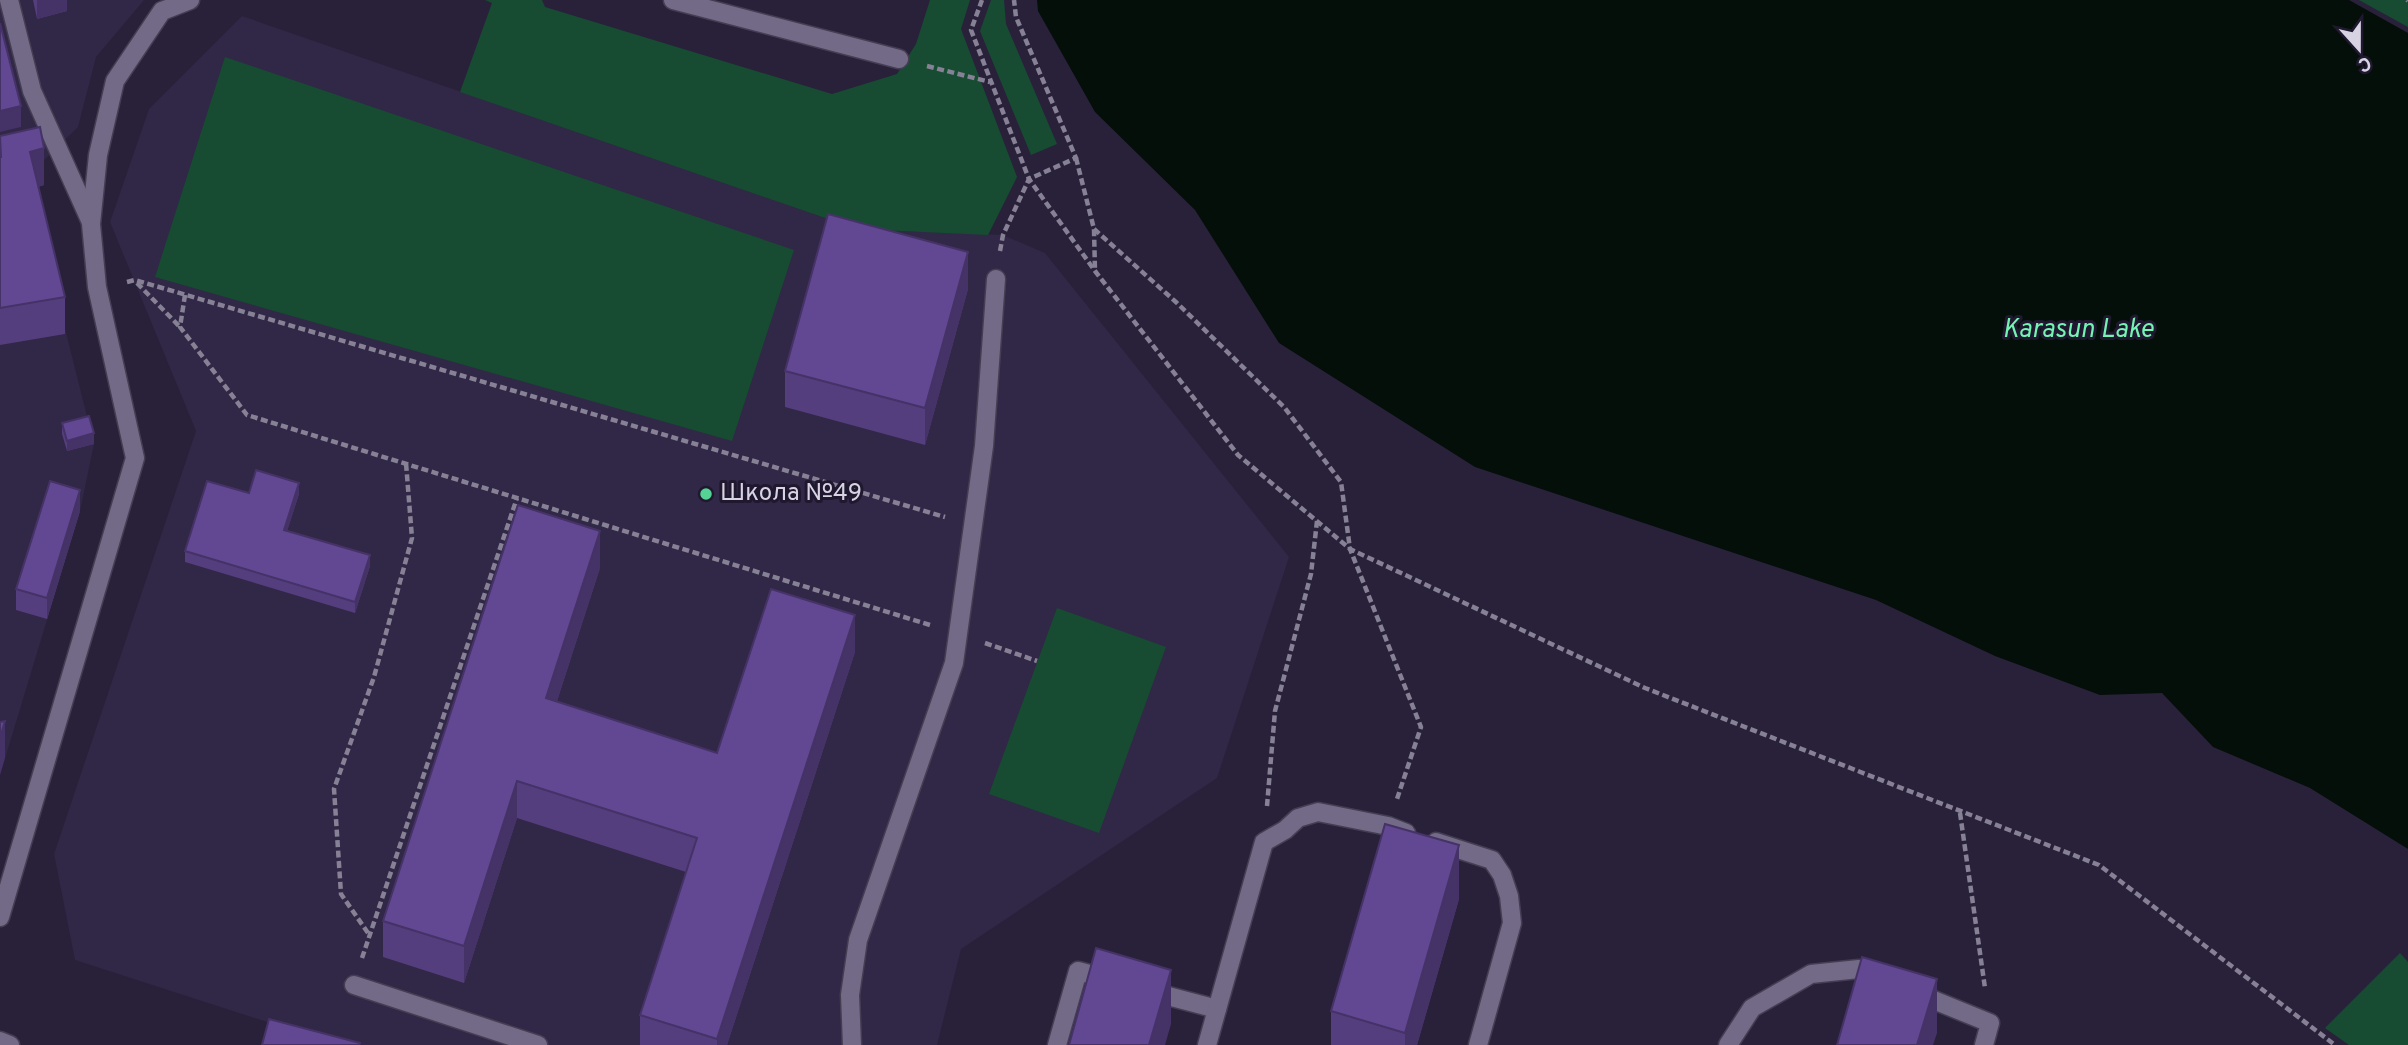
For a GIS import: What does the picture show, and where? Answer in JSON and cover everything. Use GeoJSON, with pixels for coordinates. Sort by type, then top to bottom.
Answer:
{"type":"FeatureCollection","features":[{"type":"Feature","properties":{"kind":"lane"},"geometry":{"type":"LineString","coordinates":[[9,0],[32,91],[91,224]]}},
{"type":"Feature","properties":{"kind":"lane"},"geometry":{"type":"LineString","coordinates":[[0,917],[135,458],[97,287],[91,224],[98,155],[115,81],[162,11],[190,0]]}},
{"type":"Feature","properties":{"kind":"lane"},"geometry":{"type":"LineString","coordinates":[[673,0],[900,60]]}},
{"type":"Feature","properties":{"kind":"lane"},"geometry":{"type":"LineString","coordinates":[[852,1045],[850,995],[858,940],[954,663],[984,446],[996,279]]}},
{"type":"Feature","properties":{"kind":"lane"},"geometry":{"type":"LineString","coordinates":[[1207,1045],[1264,842],[1285,830],[1298,818],[1318,812],[1388,826],[1492,860],[1502,875],[1509,897],[1512,923],[1478,1045]]}},
{"type":"Feature","properties":{"kind":"lane"},"geometry":{"type":"LineString","coordinates":[[1728,1045],[1752,1008],[1763,1001],[1811,974],[1859,969],[1990,1023],[1984,1045]]}},
{"type":"Feature","properties":{"kind":"lane"},"geometry":{"type":"LineString","coordinates":[[1057,1045],[1078,971],[1217,1009]]}},
{"type":"Feature","properties":{"kind":"lane"},"geometry":{"type":"LineString","coordinates":[[354,985],[538,1045]]}},
{"type":"Feature","properties":{"kind":"lane"},"geometry":{"type":"LineString","coordinates":[[0,1041],[10,1045]]}},
{"type":"Feature","properties":{"kind":"path"},"geometry":{"type":"LineString","coordinates":[[982,0],[971,30],[1028,179],[1095,271],[1238,455],[1350,548],[1645,688],[2099,865],[2335,1045]]}},
{"type":"Feature","properties":{"kind":"path"},"geometry":{"type":"LineString","coordinates":[[1014,0],[1016,17],[1076,158],[1094,229],[1095,271]]}},
{"type":"Feature","properties":{"kind":"path"},"geometry":{"type":"LineString","coordinates":[[900,60],[991,82]]}},
{"type":"Feature","properties":{"kind":"path"},"geometry":{"type":"LineString","coordinates":[[1003,235],[1028,179],[1076,158]]}},
{"type":"Feature","properties":{"kind":"path"},"geometry":{"type":"LineString","coordinates":[[1094,229],[1177,303],[1284,407],[1341,482],[1350,548],[1421,727],[1388,826]]}},
{"type":"Feature","properties":{"kind":"path"},"geometry":{"type":"LineString","coordinates":[[135,281],[180,327],[247,415],[958,634],[1037,661]]}},
{"type":"Feature","properties":{"kind":"path"},"geometry":{"type":"LineString","coordinates":[[97,287],[135,281],[973,525]]}},
{"type":"Feature","properties":{"kind":"path"},"geometry":{"type":"LineString","coordinates":[[180,327],[185,295]]}},
{"type":"Feature","properties":{"kind":"path"},"geometry":{"type":"LineString","coordinates":[[368,933],[341,894],[334,789],[374,677],[412,538],[407,463]]}},
{"type":"Feature","properties":{"kind":"path"},"geometry":{"type":"LineString","coordinates":[[354,985],[368,933],[517,498]]}},
{"type":"Feature","properties":{"kind":"path"},"geometry":{"type":"LineString","coordinates":[[1264,842],[1275,712],[1311,574],[1317,521]]}},
{"type":"Feature","properties":{"kind":"path"},"geometry":{"type":"LineString","coordinates":[[1960,812],[1990,1023]]}},
{"type":"Feature","properties":{"kind":"shaded area"},"geometry":{"type":"Polygon","coordinates":[[[0,0],[144,0],[96,57],[78,127],[40,164],[44,185],[30,189],[94,444],[80,511],[0,775],[0,0]]]}},
{"type":"Feature","properties":{"kind":"shaded area","name":"Школа №49"},"geometry":{"type":"Polygon","coordinates":[[[242,16],[857,229],[1003,235],[1045,253],[1289,557],[1217,778],[961,949],[937,1045],[338,1045],[75,960],[54,854],[196,431],[110,222],[149,109],[242,16]]]}},
{"type":"Feature","properties":{"kind":"green space"},"geometry":{"type":"Polygon","coordinates":[[[485,0],[542,0],[545,7],[832,94],[897,74],[916,44],[930,0],[970,0],[961,29],[1017,177],[988,235],[857,229],[460,92],[492,3],[485,0]]]}},
{"type":"Feature","properties":{"kind":"green space"},"geometry":{"type":"Polygon","coordinates":[[[991,0],[1004,0],[1006,24],[1057,144],[1031,155],[980,31],[991,0]]]}},
{"type":"Feature","properties":{"kind":"green space"},"geometry":{"type":"Polygon","coordinates":[[[2359,0],[2408,0],[2408,27],[2359,0]]]}},
{"type":"Feature","properties":{"kind":"green space"},"geometry":{"type":"Polygon","coordinates":[[[225,57],[794,250],[732,441],[155,277],[225,57]]]}},
{"type":"Feature","properties":{"kind":"green space"},"geometry":{"type":"Polygon","coordinates":[[[1057,608],[1166,647],[1099,833],[989,794],[1057,608]]]}},
{"type":"Feature","properties":{"kind":"green space"},"geometry":{"type":"Polygon","coordinates":[[[2400,953],[2408,962],[2408,1045],[2349,1045],[2325,1028],[2400,953]]]}},
{"type":"Feature","properties":{"kind":"water","name":"Karasun Lake"},"geometry":{"type":"Polygon","coordinates":[[[1037,0],[2349,0],[2408,33],[2408,849],[2310,788],[2213,747],[2162,693],[2100,695],[1995,656],[1876,600],[1475,467],[1279,343],[1195,210],[1095,112],[1038,11],[1037,0]]]}},
{"type":"Feature","properties":{"kind":"building"},"geometry":{"type":"Polygon","coordinates":[[[0,23],[21,106],[0,111],[0,23]]]}},
{"type":"Feature","properties":{"kind":"building"},"geometry":{"type":"Polygon","coordinates":[[[40,127],[44,148],[30,152],[65,297],[0,308],[0,136],[40,127]]]}},
{"type":"Feature","properties":{"kind":"building"},"geometry":{"type":"Polygon","coordinates":[[[828,214],[968,252],[925,408],[785,371],[828,214]]]}},
{"type":"Feature","properties":{"kind":"building"},"geometry":{"type":"Polygon","coordinates":[[[89,416],[94,433],[67,441],[62,423],[89,416]]]}},
{"type":"Feature","properties":{"kind":"building"},"geometry":{"type":"Polygon","coordinates":[[[256,470],[299,483],[284,530],[370,555],[355,602],[185,551],[207,481],[249,493],[256,470]]]}},
{"type":"Feature","properties":{"kind":"building"},"geometry":{"type":"Polygon","coordinates":[[[50,481],[80,490],[47,598],[16,589],[50,481]]]}},
{"type":"Feature","properties":{"kind":"building"},"geometry":{"type":"Polygon","coordinates":[[[518,505],[600,531],[546,698],[717,753],[771,589],[855,615],[717,1039],[640,1015],[697,838],[517,781],[464,946],[383,921],[518,505]]]}},
{"type":"Feature","properties":{"kind":"building"},"geometry":{"type":"Polygon","coordinates":[[[5,721],[0,738],[0,722],[5,721]]]}},
{"type":"Feature","properties":{"kind":"building"},"geometry":{"type":"Polygon","coordinates":[[[1385,824],[1459,845],[1405,1033],[1331,1011],[1385,824]]]}},
{"type":"Feature","properties":{"kind":"building"},"geometry":{"type":"Polygon","coordinates":[[[1096,948],[1171,970],[1149,1045],[1069,1045],[1096,948]]]}},
{"type":"Feature","properties":{"kind":"building"},"geometry":{"type":"Polygon","coordinates":[[[1862,957],[1937,979],[1917,1045],[1837,1045],[1862,957]]]}},
{"type":"Feature","properties":{"kind":"building"},"geometry":{"type":"Polygon","coordinates":[[[269,1019],[360,1043],[262,1045],[269,1019]]]}},
{"type":"Feature","properties":{"kind":"place","name":"Школа №49"},"geometry":{"type":"Point","coordinates":[706,494]}}]}
